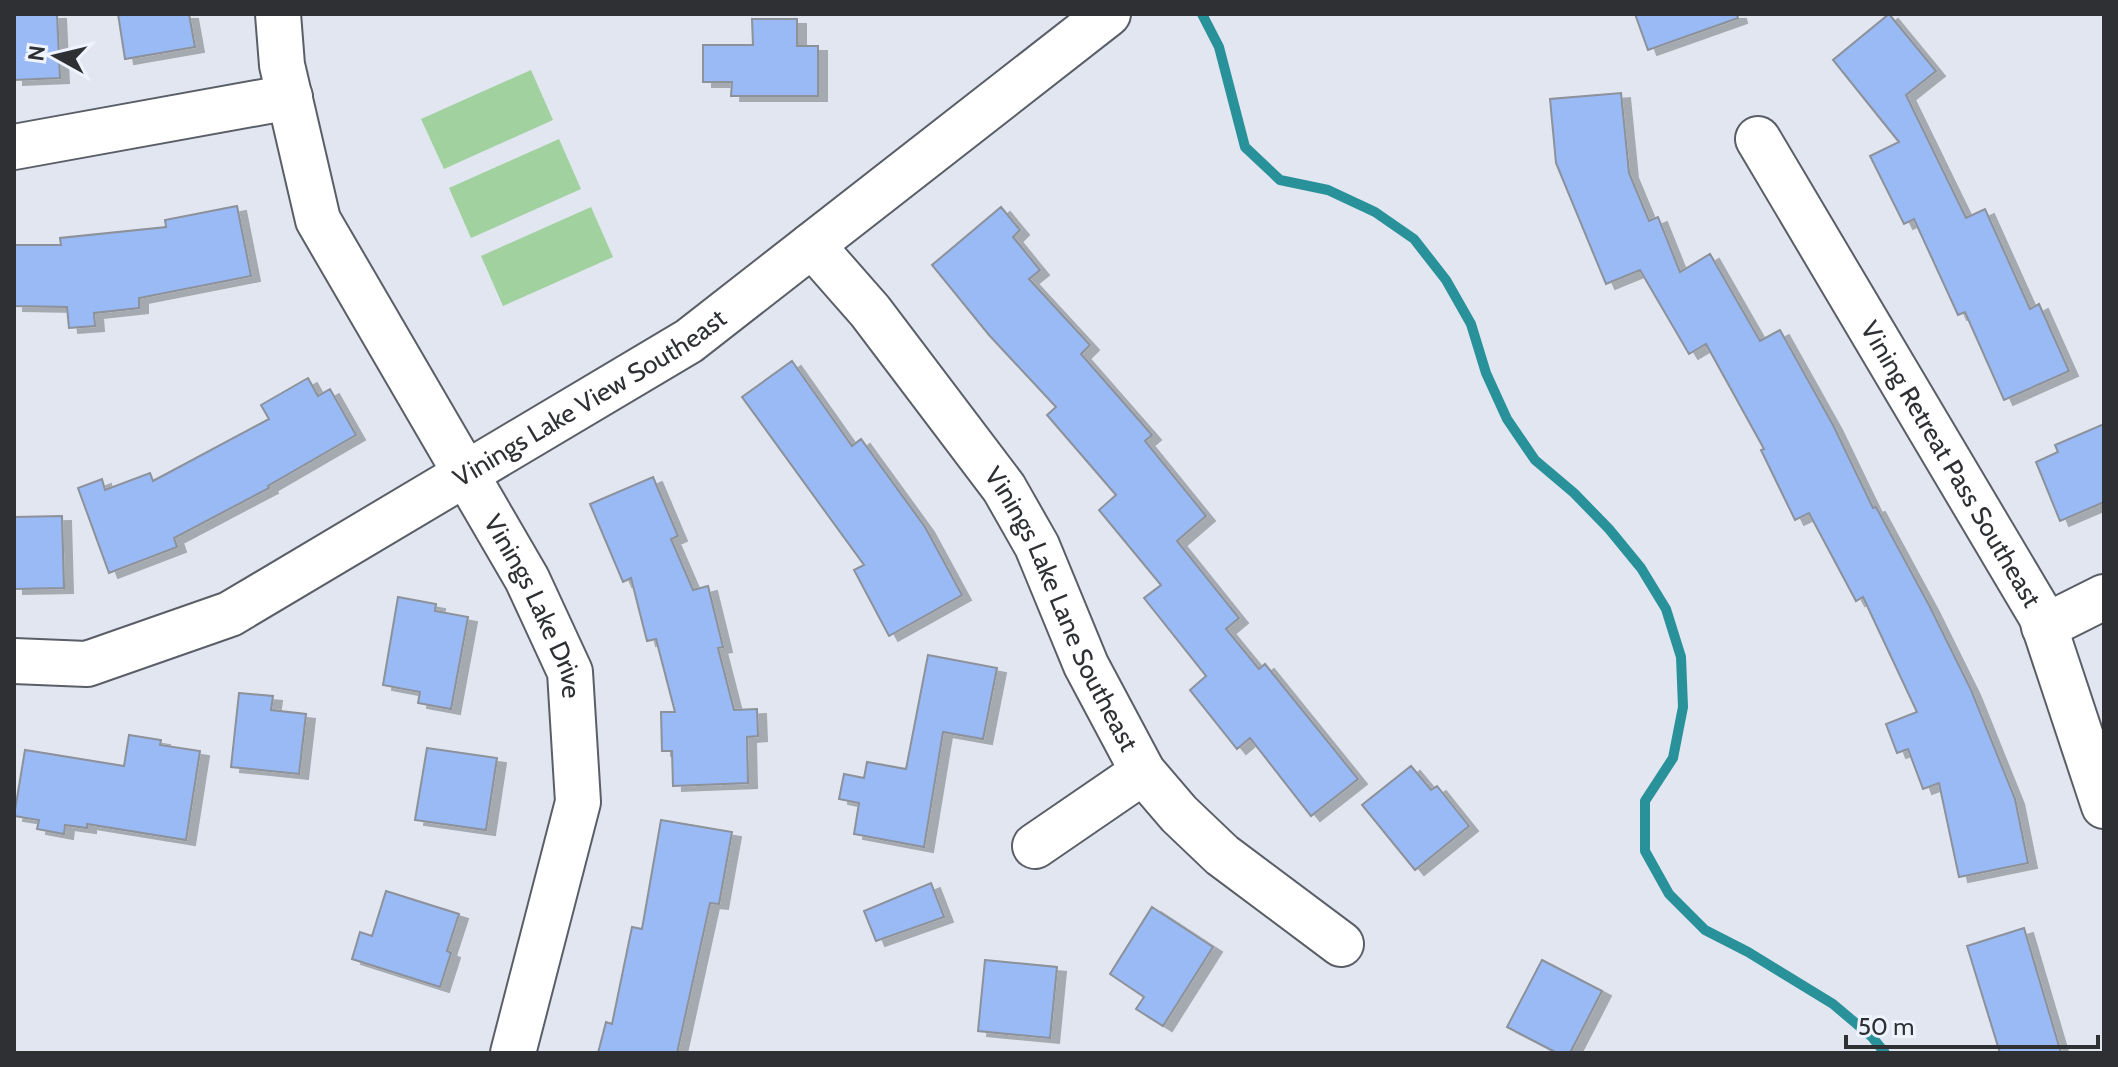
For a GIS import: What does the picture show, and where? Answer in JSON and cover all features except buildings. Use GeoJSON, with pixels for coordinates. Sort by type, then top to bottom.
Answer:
{"type":"FeatureCollection","features":[{"type":"Feature","properties":{"kind":"street","name":"Vinings Lake Drive"},"geometry":{"type":"LineString","coordinates":[[278,14],[282,65],[318,220],[527,579],[570,672],[578,802],[513,1053]]}},
{"type":"Feature","properties":{"kind":"street","name":"Vinings Lake View Southeast"},"geometry":{"type":"LineString","coordinates":[[14,661],[87,664],[230,614],[689,341],[1108,14]]}},
{"type":"Feature","properties":{"kind":"street"},"geometry":{"type":"LineString","coordinates":[[14,147],[290,97]]}},
{"type":"Feature","properties":{"kind":"street","name":"Vining Retreat Pass Southeast"},"geometry":{"type":"LineString","coordinates":[[1758,139],[2044,627],[2104,806]]}},
{"type":"Feature","properties":{"kind":"street","name":"Vinings Lake Lane Southeast"},"geometry":{"type":"LineString","coordinates":[[812,245],[870,311],[1004,488],[1037,546],[1086,665],[1143,772],[1179,814],[1222,855],[1341,944]]}},
{"type":"Feature","properties":{"kind":"street"},"geometry":{"type":"LineString","coordinates":[[2044,627],[2104,597]]}},
{"type":"Feature","properties":{"kind":"street"},"geometry":{"type":"LineString","coordinates":[[1035,846],[1143,772]]}},
{"type":"Feature","properties":{"kind":"green space"},"geometry":{"type":"Polygon","coordinates":[[[531,70],[553,120],[444,169],[421,119],[531,70]]]}},
{"type":"Feature","properties":{"kind":"green space"},"geometry":{"type":"Polygon","coordinates":[[[559,139],[581,189],[471,238],[449,188],[559,139]]]}},
{"type":"Feature","properties":{"kind":"green space"},"geometry":{"type":"Polygon","coordinates":[[[591,207],[613,257],[503,306],[481,256],[591,207]]]}},
{"type":"Feature","properties":{"kind":"waterway"},"geometry":{"type":"LineString","coordinates":[[1202,14],[1219,47],[1245,147],[1280,180],[1328,190],[1375,212],[1414,239],[1446,280],[1471,324],[1486,373],[1507,419],[1535,460],[1574,493],[1609,529],[1641,568],[1666,609],[1681,657],[1683,707],[1673,758],[1645,801],[1645,851],[1669,894],[1705,930],[1748,952],[1833,1004],[1872,1037],[1885,1053]]}}]}
